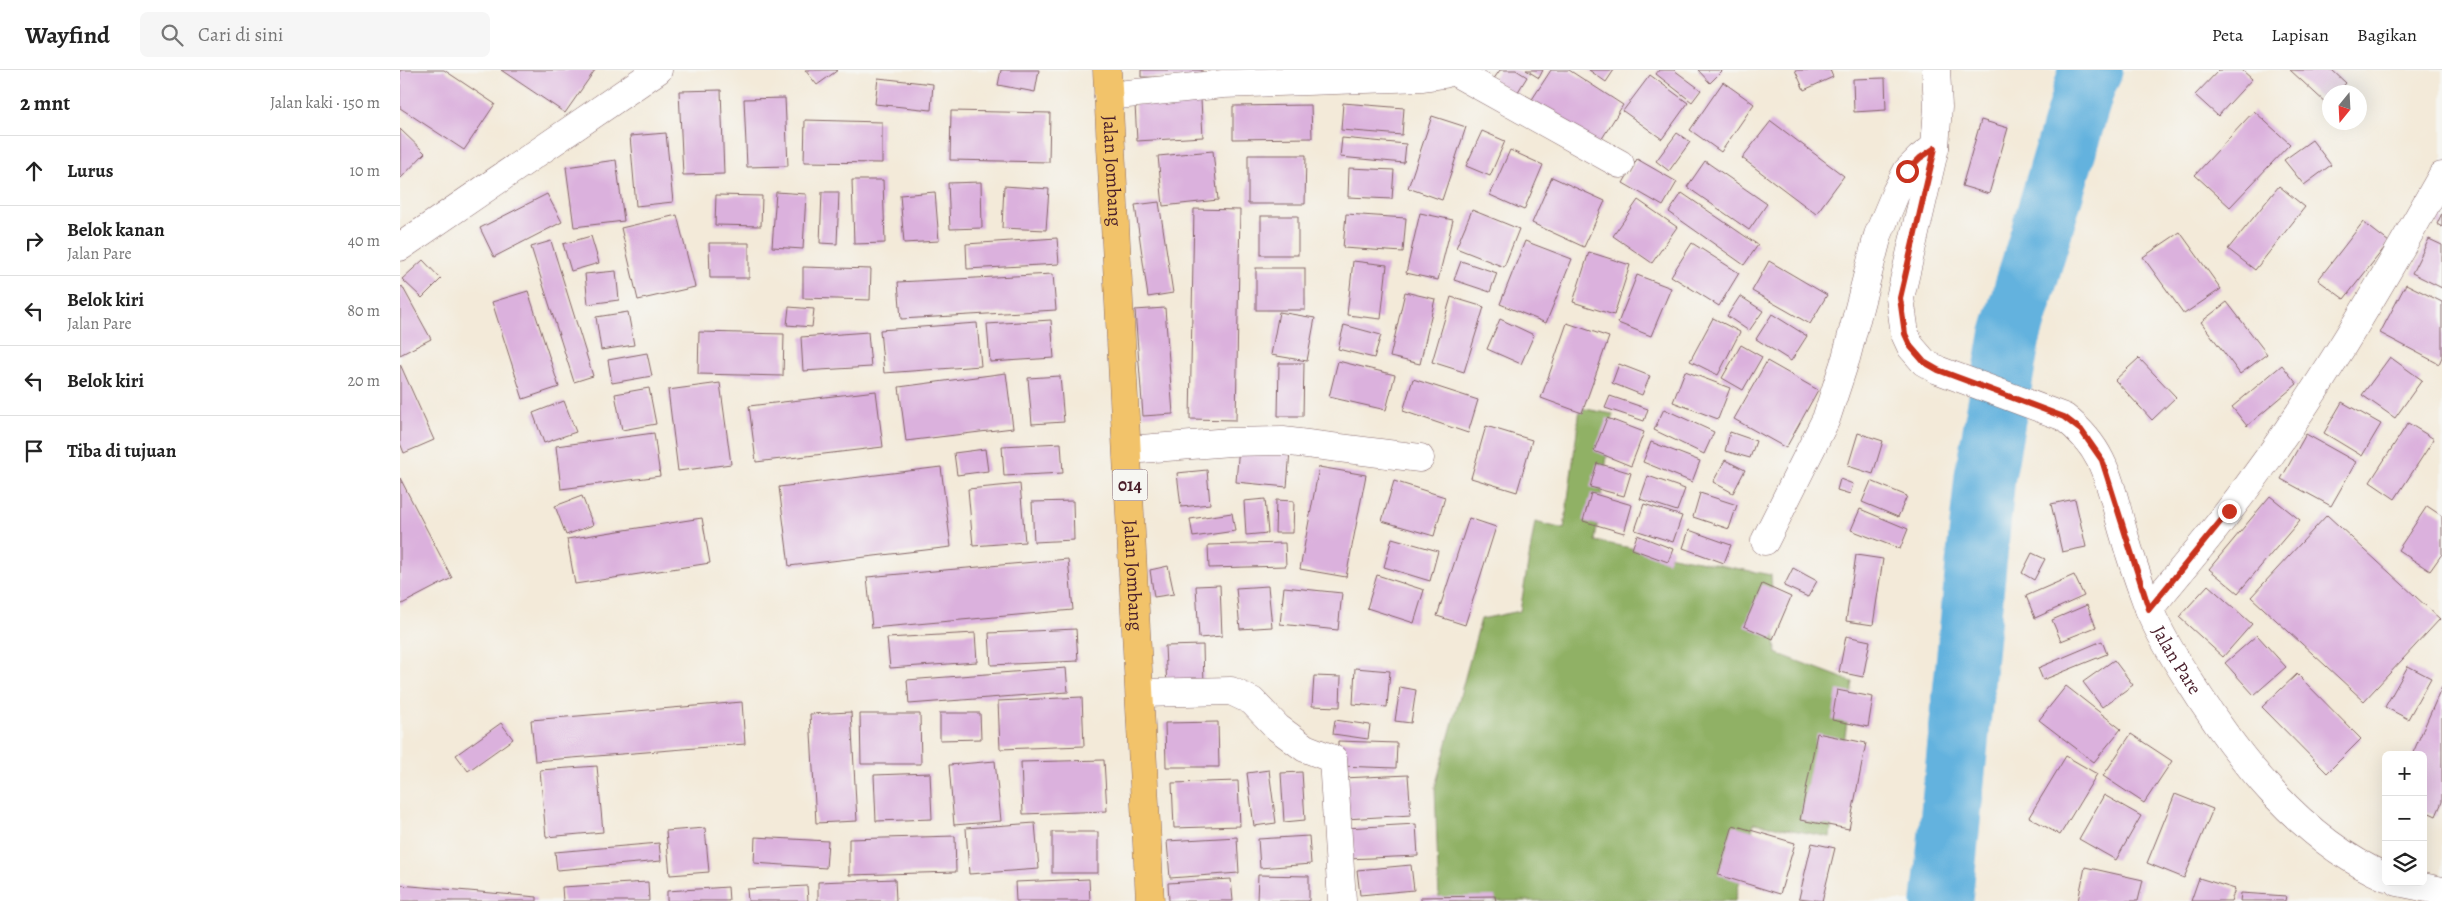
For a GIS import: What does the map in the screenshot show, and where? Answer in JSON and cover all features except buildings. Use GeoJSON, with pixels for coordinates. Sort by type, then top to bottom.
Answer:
{"type":"FeatureCollection","features":[{"type":"Feature","properties":{"kind":"main road","name":"Jalan Jombang"},"geometry":{"type":"LineString","coordinates":[[1107,83],[1128,450],[1150,901]]}},
{"type":"Feature","properties":{"kind":"street"},"geometry":{"type":"LineString","coordinates":[[400,247],[658,70]]}},
{"type":"Feature","properties":{"kind":"street"},"geometry":{"type":"LineString","coordinates":[[1107,83],[1223,84],[1423,77],[1454,70],[1620,164]]}},
{"type":"Feature","properties":{"kind":"street","name":"Jalan Pare"},"geometry":{"type":"LineString","coordinates":[[1936,70],[1938,107],[1935,148],[1900,298],[1905,334],[1911,347],[1924,362],[1938,370],[2064,417],[2081,430],[2102,460],[2149,609],[2168,648],[2235,750],[2304,824],[2366,867],[2382,875]]}},
{"type":"Feature","properties":{"kind":"street"},"geometry":{"type":"LineString","coordinates":[[1765,541],[1826,419],[1846,358],[1878,235],[1896,192],[1907,171],[1920,158],[1935,148]]}},
{"type":"Feature","properties":{"kind":"street"},"geometry":{"type":"LineString","coordinates":[[2149,609],[2229,511],[2301,409],[2376,293],[2442,176]]}},
{"type":"Feature","properties":{"kind":"street"},"geometry":{"type":"LineString","coordinates":[[1128,450],[1230,442],[1283,441],[1420,458]]}},
{"type":"Feature","properties":{"kind":"street"},"geometry":{"type":"LineString","coordinates":[[1140,694],[1232,691],[1252,701],[1278,728],[1305,748],[1333,759],[1342,901]]}},
{"type":"Feature","properties":{"kind":"street"},"geometry":{"type":"LineString","coordinates":[[2418,886],[2442,891]]}},
{"type":"Feature","properties":{"kind":"green space"},"geometry":{"type":"Polygon","coordinates":[[[1580,408],[1613,414],[1595,541],[1771,575],[1776,653],[1853,682],[1830,837],[1754,823],[1735,901],[1439,901],[1435,787],[1481,619],[1520,611],[1535,522],[1564,529],[1580,408]]]}},
{"type":"Feature","properties":{"kind":"waterway"},"geometry":{"type":"LineString","coordinates":[[1942,901],[1985,476],[2010,337],[2086,82],[2092,70]]}},
{"type":"Feature","properties":{"kind":"route"},"geometry":{"type":"LineString","coordinates":[[1907,171],[1920,158],[1935,148],[1900,298],[1901,318],[1911,347],[1924,362],[1938,370],[2064,417],[2081,430],[2102,460],[2113,492],[2123,532],[2149,609],[2229,511]]}}]}
